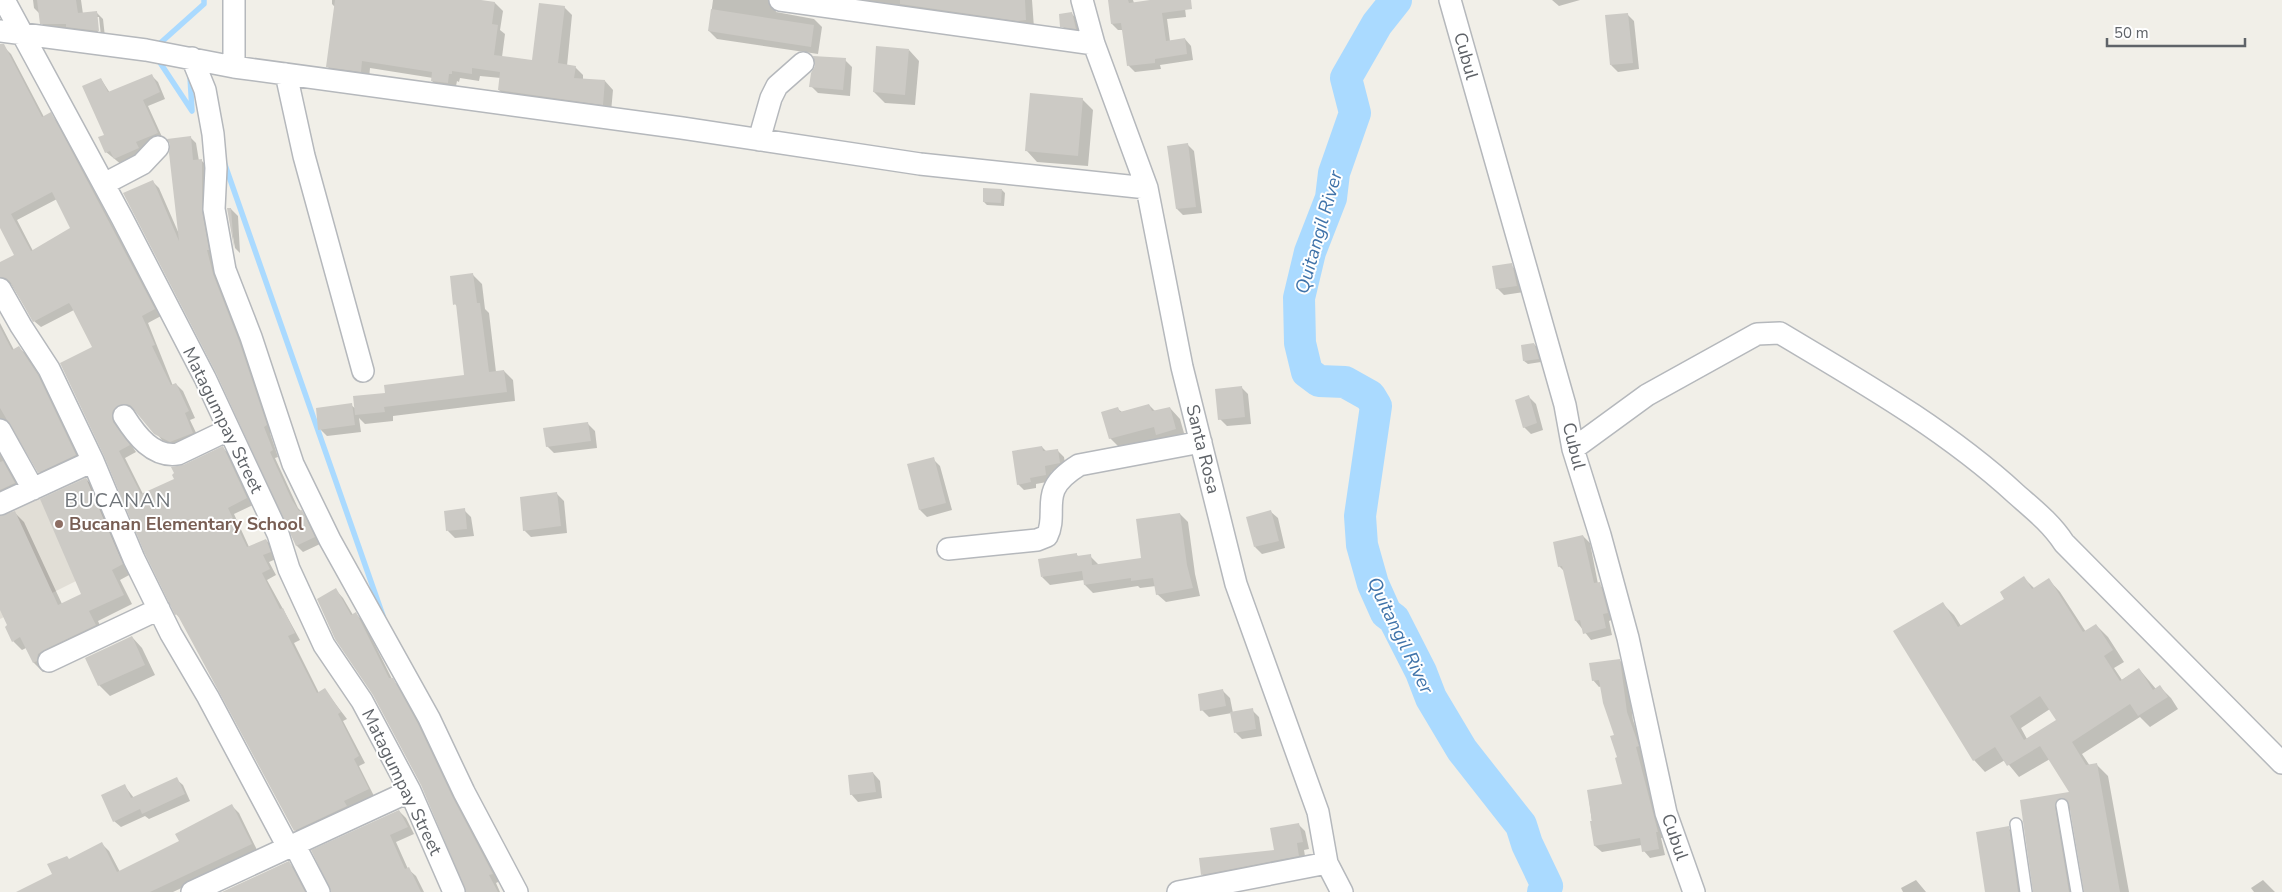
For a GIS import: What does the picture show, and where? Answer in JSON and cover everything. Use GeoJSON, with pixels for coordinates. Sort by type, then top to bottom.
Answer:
{"type":"FeatureCollection","features":[{"type":"Feature","properties":{"kind":"street","name":"Matagumpay Street"},"geometry":{"type":"LineString","coordinates":[[4,0],[104,184],[205,378],[278,534],[289,569],[324,644],[362,701],[410,791],[454,892]]}},
{"type":"Feature","properties":{"kind":"street"},"geometry":{"type":"LineString","coordinates":[[234,0],[234,67]]}},
{"type":"Feature","properties":{"kind":"street"},"geometry":{"type":"LineString","coordinates":[[780,0],[1094,44]]}},
{"type":"Feature","properties":{"kind":"street","name":"Santa Rosa"},"geometry":{"type":"LineString","coordinates":[[1082,0],[1094,44],[1147,188],[1182,367],[1236,584],[1318,812],[1326,863],[1342,892]]}},
{"type":"Feature","properties":{"kind":"street","name":"Cubul"},"geometry":{"type":"LineString","coordinates":[[1450,0],[1565,406],[1573,450],[1600,536],[1628,638],[1666,813],[1694,892]]}},
{"type":"Feature","properties":{"kind":"street"},"geometry":{"type":"LineString","coordinates":[[0,31],[22,32],[153,51],[234,67],[920,164],[1147,188]]}},
{"type":"Feature","properties":{"kind":"street"},"geometry":{"type":"LineString","coordinates":[[192,58],[205,90],[213,134],[216,168],[214,209],[224,270],[251,337],[292,464],[330,540],[429,718],[464,792],[517,892]]}},
{"type":"Feature","properties":{"kind":"street"},"geometry":{"type":"LineString","coordinates":[[759,140],[771,98],[777,86],[803,62]]}},
{"type":"Feature","properties":{"kind":"street"},"geometry":{"type":"LineString","coordinates":[[286,74],[304,156],[363,371]]}},
{"type":"Feature","properties":{"kind":"street"},"geometry":{"type":"LineString","coordinates":[[104,184],[142,164],[158,147]]}},
{"type":"Feature","properties":{"kind":"street"},"geometry":{"type":"LineString","coordinates":[[0,289],[49,369],[93,461],[134,559],[159,609],[319,892]]}},
{"type":"Feature","properties":{"kind":"street"},"geometry":{"type":"LineString","coordinates":[[1573,450],[1647,395],[1757,334],[1780,333],[1918,416],[1989,469],[2055,528],[2064,543],[2282,763]]}},
{"type":"Feature","properties":{"kind":"street"},"geometry":{"type":"LineString","coordinates":[[124,416],[146,444],[170,455],[178,454],[228,430]]}},
{"type":"Feature","properties":{"kind":"street"},"geometry":{"type":"LineString","coordinates":[[0,430],[33,489]]}},
{"type":"Feature","properties":{"kind":"street"},"geometry":{"type":"LineString","coordinates":[[948,550],[1036,540],[1047,536],[1051,527],[1054,489],[1069,471],[1079,465],[1201,442]]}},
{"type":"Feature","properties":{"kind":"street"},"geometry":{"type":"LineString","coordinates":[[0,504],[93,461]]}},
{"type":"Feature","properties":{"kind":"street"},"geometry":{"type":"LineString","coordinates":[[49,661],[159,609]]}},
{"type":"Feature","properties":{"kind":"street"},"geometry":{"type":"LineString","coordinates":[[192,892],[410,791]]}},
{"type":"Feature","properties":{"kind":"street"},"geometry":{"type":"LineString","coordinates":[[1178,892],[1326,863]]}},
{"type":"Feature","properties":{"kind":"lane"},"geometry":{"type":"LineString","coordinates":[[2062,805],[2077,892]]}},
{"type":"Feature","properties":{"kind":"lane"},"geometry":{"type":"LineString","coordinates":[[2016,824],[2026,892]]}},
{"type":"Feature","properties":{"kind":"shaded area","name":"Bucanan Elementary School"},"geometry":{"type":"Polygon","coordinates":[[[85,457],[132,553],[0,619],[0,495],[85,457]]]}},
{"type":"Feature","properties":{"kind":"building"},"geometry":{"type":"Polygon","coordinates":[[[37,0],[76,0],[78,13],[97,11],[99,31],[66,27],[66,24],[40,24],[37,0]]]}},
{"type":"Feature","properties":{"kind":"building"},"geometry":{"type":"Polygon","coordinates":[[[335,0],[481,0],[495,2],[492,24],[498,25],[494,55],[532,60],[539,3],[565,6],[558,63],[576,66],[574,78],[605,80],[603,105],[498,90],[500,72],[472,68],[472,74],[452,71],[452,74],[449,74],[448,83],[431,81],[432,72],[362,61],[361,72],[326,67],[335,0]]]}},
{"type":"Feature","properties":{"kind":"building"},"geometry":{"type":"Polygon","coordinates":[[[900,0],[1025,0],[1026,20],[1018,21],[900,4],[900,0]]]}},
{"type":"Feature","properties":{"kind":"building"},"geometry":{"type":"Polygon","coordinates":[[[1108,0],[1128,0],[1129,3],[1150,0],[1191,0],[1192,9],[1162,13],[1166,41],[1185,38],[1187,54],[1155,59],[1155,63],[1127,66],[1121,23],[1111,24],[1108,0]]]}},
{"type":"Feature","properties":{"kind":"building"},"geometry":{"type":"Polygon","coordinates":[[[711,9],[814,25],[811,47],[708,31],[711,9]]]}},
{"type":"Feature","properties":{"kind":"building"},"geometry":{"type":"Polygon","coordinates":[[[1072,12],[1076,29],[1060,27],[1059,14],[1072,12]]]}},
{"type":"Feature","properties":{"kind":"building"},"geometry":{"type":"Polygon","coordinates":[[[1628,13],[1633,63],[1610,65],[1605,15],[1628,13]]]}},
{"type":"Feature","properties":{"kind":"building"},"geometry":{"type":"Polygon","coordinates":[[[0,44],[4,44],[42,117],[51,112],[155,309],[142,316],[155,345],[152,346],[171,385],[176,383],[189,411],[185,413],[193,433],[170,442],[154,434],[130,405],[123,404],[113,410],[113,422],[130,445],[119,451],[141,494],[174,479],[171,467],[183,465],[223,446],[247,498],[228,508],[247,547],[266,539],[271,552],[263,555],[270,569],[262,573],[280,609],[283,608],[295,633],[288,636],[317,693],[325,688],[341,712],[338,714],[359,756],[354,759],[369,789],[344,801],[347,806],[294,831],[177,614],[175,615],[145,554],[104,456],[60,363],[92,347],[69,303],[33,322],[11,283],[6,278],[0,277],[0,262],[14,255],[0,228],[0,44]],[[52,192],[11,214],[31,251],[70,228],[52,192]]]}},
{"type":"Feature","properties":{"kind":"building"},"geometry":{"type":"Polygon","coordinates":[[[876,46],[909,49],[905,95],[873,92],[876,46]]]}},
{"type":"Feature","properties":{"kind":"building"},"geometry":{"type":"Polygon","coordinates":[[[813,56],[846,58],[843,90],[809,87],[811,73],[815,66],[813,56]]]}},
{"type":"Feature","properties":{"kind":"building"},"geometry":{"type":"Polygon","coordinates":[[[152,74],[160,92],[143,100],[158,133],[136,142],[139,148],[114,159],[110,151],[105,153],[98,137],[104,135],[82,86],[101,78],[108,92],[152,74]]]}},
{"type":"Feature","properties":{"kind":"building"},"geometry":{"type":"Polygon","coordinates":[[[1030,93],[1083,98],[1078,156],[1025,151],[1030,93]]]}},
{"type":"Feature","properties":{"kind":"building"},"geometry":{"type":"Polygon","coordinates":[[[191,136],[193,160],[202,159],[202,211],[209,250],[207,250],[213,274],[239,341],[267,425],[264,427],[273,450],[270,452],[292,500],[299,511],[302,510],[315,537],[296,546],[216,373],[123,193],[153,180],[179,241],[169,153],[170,144],[167,139],[191,136]]]}},
{"type":"Feature","properties":{"kind":"building"},"geometry":{"type":"Polygon","coordinates":[[[1188,143],[1196,207],[1176,209],[1167,146],[1188,143]]]}},
{"type":"Feature","properties":{"kind":"building"},"geometry":{"type":"Polygon","coordinates":[[[983,188],[1002,189],[1001,203],[983,202],[983,188]]]}},
{"type":"Feature","properties":{"kind":"building"},"geometry":{"type":"Polygon","coordinates":[[[227,208],[231,208],[234,248],[227,208]]]}},
{"type":"Feature","properties":{"kind":"building"},"geometry":{"type":"Polygon","coordinates":[[[1512,263],[1517,286],[1496,289],[1492,266],[1512,263]]]}},
{"type":"Feature","properties":{"kind":"building"},"geometry":{"type":"Polygon","coordinates":[[[473,273],[477,303],[480,303],[489,372],[504,370],[507,392],[384,407],[385,412],[355,415],[353,396],[385,393],[384,385],[464,375],[456,304],[453,305],[450,276],[473,273]]]}},
{"type":"Feature","properties":{"kind":"building"},"geometry":{"type":"Polygon","coordinates":[[[0,327],[12,350],[19,346],[38,375],[76,455],[38,473],[0,408],[0,327]]]}},
{"type":"Feature","properties":{"kind":"building"},"geometry":{"type":"Polygon","coordinates":[[[1534,343],[1539,359],[1523,361],[1521,345],[1534,343]]]}},
{"type":"Feature","properties":{"kind":"building"},"geometry":{"type":"Polygon","coordinates":[[[1242,386],[1245,417],[1218,420],[1215,389],[1242,386]]]}},
{"type":"Feature","properties":{"kind":"building"},"geometry":{"type":"Polygon","coordinates":[[[1529,395],[1537,423],[1523,428],[1515,400],[1529,395]]]}},
{"type":"Feature","properties":{"kind":"building"},"geometry":{"type":"Polygon","coordinates":[[[352,403],[355,425],[318,430],[316,408],[352,403]]]}},
{"type":"Feature","properties":{"kind":"building"},"geometry":{"type":"Polygon","coordinates":[[[1149,404],[1152,411],[1170,407],[1176,429],[1156,435],[1154,427],[1109,439],[1101,412],[1118,407],[1120,412],[1149,404]]]}},
{"type":"Feature","properties":{"kind":"building"},"geometry":{"type":"Polygon","coordinates":[[[588,422],[591,441],[546,447],[543,428],[588,422]]]}},
{"type":"Feature","properties":{"kind":"building"},"geometry":{"type":"Polygon","coordinates":[[[1042,446],[1043,451],[1058,449],[1060,463],[1045,466],[1046,475],[1030,478],[1031,482],[1017,485],[1012,451],[1042,446]]]}},
{"type":"Feature","properties":{"kind":"building"},"geometry":{"type":"Polygon","coordinates":[[[934,457],[946,503],[919,510],[907,464],[934,457]]]}},
{"type":"Feature","properties":{"kind":"building"},"geometry":{"type":"Polygon","coordinates":[[[3,461],[15,483],[0,490],[0,462],[3,461]]]}},
{"type":"Feature","properties":{"kind":"building"},"geometry":{"type":"Polygon","coordinates":[[[86,478],[123,564],[112,570],[124,595],[89,611],[96,625],[44,650],[38,654],[37,661],[33,663],[20,637],[12,642],[0,610],[0,516],[15,511],[58,605],[81,594],[40,499],[86,478]]]}},
{"type":"Feature","properties":{"kind":"building"},"geometry":{"type":"Polygon","coordinates":[[[557,492],[561,526],[523,531],[520,497],[557,492]]]}},
{"type":"Feature","properties":{"kind":"building"},"geometry":{"type":"Polygon","coordinates":[[[465,508],[467,529],[446,531],[444,511],[465,508]]]}},
{"type":"Feature","properties":{"kind":"building"},"geometry":{"type":"Polygon","coordinates":[[[1271,510],[1279,541],[1254,547],[1246,517],[1271,510]]]}},
{"type":"Feature","properties":{"kind":"building"},"geometry":{"type":"Polygon","coordinates":[[[1180,513],[1187,565],[1193,588],[1156,595],[1153,578],[1131,581],[1131,578],[1084,585],[1082,571],[1041,577],[1038,559],[1077,553],[1077,556],[1091,554],[1092,565],[1141,558],[1136,519],[1180,513]]]}},
{"type":"Feature","properties":{"kind":"building"},"geometry":{"type":"Polygon","coordinates":[[[1583,535],[1594,583],[1600,582],[1608,613],[1603,614],[1606,628],[1583,634],[1580,620],[1575,621],[1562,566],[1558,567],[1553,542],[1583,535]]]}},
{"type":"Feature","properties":{"kind":"building"},"geometry":{"type":"Polygon","coordinates":[[[2024,576],[2032,589],[2049,578],[2083,632],[2096,624],[2113,650],[2104,656],[2120,681],[2139,668],[2153,690],[2160,685],[2168,697],[2138,716],[2130,704],[2072,742],[2086,765],[2097,763],[2120,892],[2084,892],[2069,804],[2067,800],[2061,798],[2057,800],[2055,806],[2069,892],[2033,892],[2020,800],[2069,792],[2040,746],[2007,766],[1995,747],[1973,761],[1893,631],[1943,602],[1958,627],[2004,599],[2000,592],[2024,576]],[[2040,696],[2010,716],[2024,740],[2056,720],[2040,696]]]}},
{"type":"Feature","properties":{"kind":"building"},"geometry":{"type":"Polygon","coordinates":[[[336,588],[351,615],[356,612],[389,678],[393,678],[418,724],[453,798],[493,874],[489,875],[498,892],[466,892],[421,785],[373,695],[335,639],[317,599],[336,588]]]}},
{"type":"Feature","properties":{"kind":"building"},"geometry":{"type":"Polygon","coordinates":[[[132,636],[145,665],[98,686],[85,658],[132,636]]]}},
{"type":"Feature","properties":{"kind":"building"},"geometry":{"type":"Polygon","coordinates":[[[1620,659],[1627,712],[1639,746],[1636,747],[1658,832],[1656,832],[1659,849],[1642,852],[1640,838],[1594,846],[1590,821],[1592,821],[1587,790],[1622,784],[1615,758],[1617,757],[1610,736],[1614,735],[1603,703],[1599,680],[1592,681],[1589,663],[1620,659]]]}},
{"type":"Feature","properties":{"kind":"building"},"geometry":{"type":"Polygon","coordinates":[[[1223,689],[1226,706],[1200,711],[1198,694],[1223,689]]]}},
{"type":"Feature","properties":{"kind":"building"},"geometry":{"type":"Polygon","coordinates":[[[1253,708],[1256,729],[1234,733],[1230,712],[1253,708]]]}},
{"type":"Feature","properties":{"kind":"building"},"geometry":{"type":"Polygon","coordinates":[[[873,772],[876,792],[850,795],[848,775],[873,772]]]}},
{"type":"Feature","properties":{"kind":"building"},"geometry":{"type":"Polygon","coordinates":[[[177,777],[185,794],[142,814],[140,809],[113,822],[101,795],[125,784],[131,798],[177,777]]]}},
{"type":"Feature","properties":{"kind":"building"},"geometry":{"type":"Polygon","coordinates":[[[232,804],[252,844],[150,892],[16,892],[52,874],[47,864],[67,856],[69,859],[102,842],[117,872],[179,841],[175,834],[232,804]]]}},
{"type":"Feature","properties":{"kind":"building"},"geometry":{"type":"Polygon","coordinates":[[[399,810],[408,827],[390,835],[405,869],[409,867],[421,892],[331,892],[311,850],[399,810]]]}},
{"type":"Feature","properties":{"kind":"building"},"geometry":{"type":"Polygon","coordinates":[[[1299,823],[1303,842],[1297,843],[1299,856],[1201,875],[1199,858],[1274,850],[1270,828],[1299,823]]]}},
{"type":"Feature","properties":{"kind":"building"},"geometry":{"type":"Polygon","coordinates":[[[2009,826],[2018,892],[1985,892],[1976,832],[2009,826]]]}},
{"type":"Feature","properties":{"kind":"building"},"geometry":{"type":"Polygon","coordinates":[[[289,861],[305,892],[222,892],[289,861]]]}},
{"type":"Feature","properties":{"kind":"waterway"},"geometry":{"type":"LineString","coordinates":[[157,46],[204,4],[204,0]]}},
{"type":"Feature","properties":{"kind":"waterway","name":"Quitangil River"},"geometry":{"type":"LineString","coordinates":[[1396,0],[1377,24],[1346,78],[1355,113],[1334,173],[1331,198],[1310,252],[1299,298],[1300,343],[1307,372],[1319,381],[1345,382],[1370,396],[1376,406],[1360,516],[1362,545],[1373,584],[1386,613],[1394,619],[1421,672],[1431,698],[1462,750],[1521,825],[1527,844],[1547,886],[1543,892]]}},
{"type":"Feature","properties":{"kind":"waterway"},"geometry":{"type":"LineString","coordinates":[[157,58],[192,111],[190,76]]}},
{"type":"Feature","properties":{"kind":"waterway"},"geometry":{"type":"LineString","coordinates":[[224,162],[383,616]]}},
{"type":"Feature","properties":{"kind":"place","name":"Bucanan Elementary School"},"geometry":{"type":"Point","coordinates":[59,524]}},
{"type":"Feature","properties":{"kind":"district","name":"BUCANAN"},"geometry":{"type":"Point","coordinates":[118,500]}}]}
